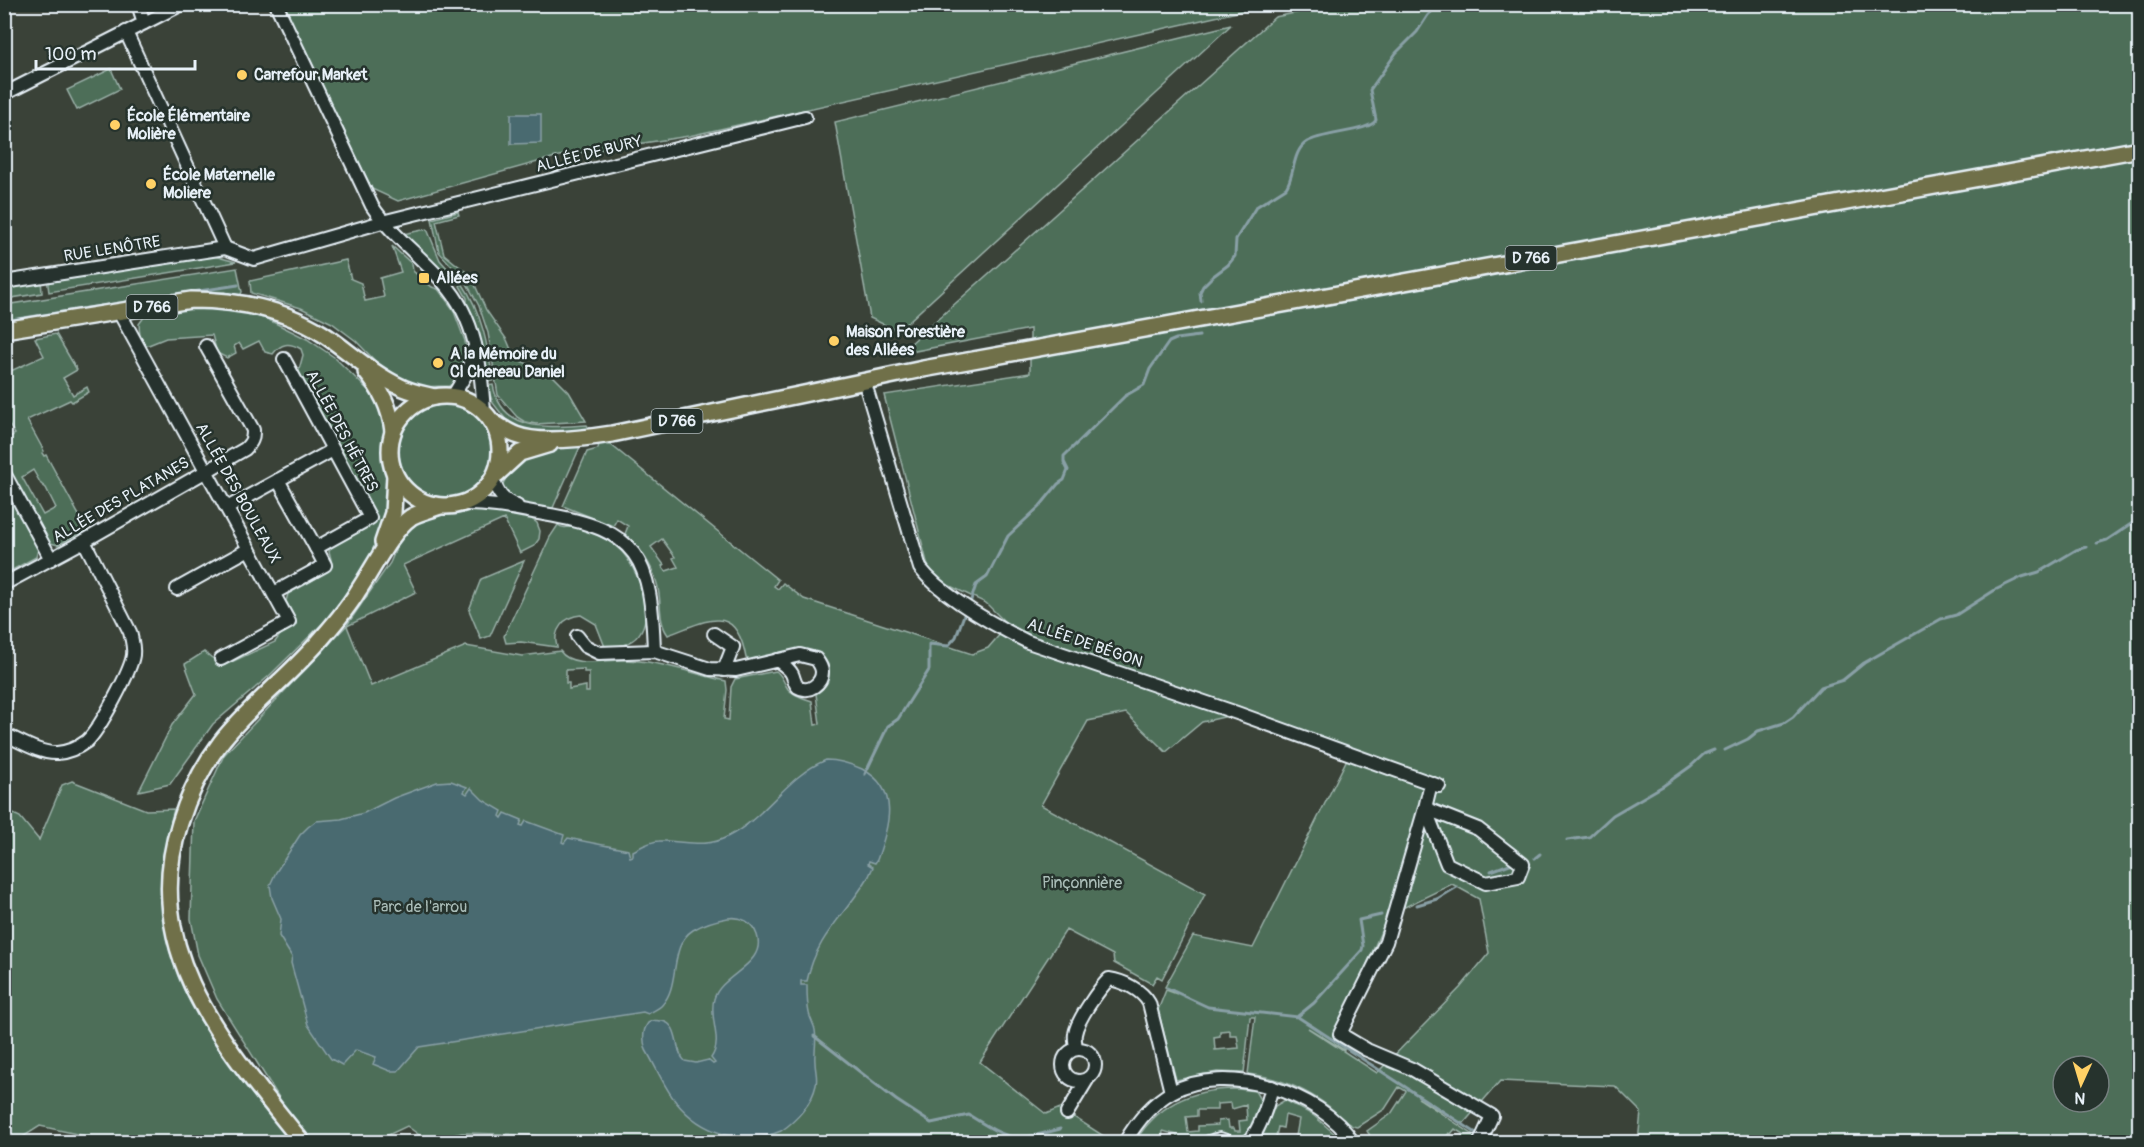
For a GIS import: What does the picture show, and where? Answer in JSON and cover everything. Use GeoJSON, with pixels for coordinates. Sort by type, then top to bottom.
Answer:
{"type":"FeatureCollection","features":[{"type":"Feature","properties":{"kind":"main road","name":"D 766"},"geometry":{"type":"LineString","coordinates":[[4,330],[190,300],[215,300],[242,304],[296,320],[322,334],[400,387],[434,397],[453,396],[470,402],[518,436],[571,438],[630,431],[760,405],[864,380],[2139,149]]}},
{"type":"Feature","properties":{"kind":"main road","name":"D 766"},"geometry":{"type":"LineString","coordinates":[[350,354],[380,389],[391,416],[393,430],[389,453],[394,475]]}},
{"type":"Feature","properties":{"kind":"main road"},"geometry":{"type":"LineString","coordinates":[[393,430],[398,421],[414,405],[434,397]]}},
{"type":"Feature","properties":{"kind":"main road"},"geometry":{"type":"LineString","coordinates":[[394,475],[413,497],[431,505],[461,504],[480,494],[494,477],[500,462],[498,434],[488,416]]}},
{"type":"Feature","properties":{"kind":"main road","name":"D 766"},"geometry":{"type":"LineString","coordinates":[[494,477],[520,453],[571,438]]}},
{"type":"Feature","properties":{"kind":"main road"},"geometry":{"type":"LineString","coordinates":[[377,560],[393,513],[394,475]]}},
{"type":"Feature","properties":{"kind":"main road"},"geometry":{"type":"LineString","coordinates":[[302,1143],[218,1033],[190,984],[180,958],[174,932],[169,877],[172,849],[189,797],[220,744],[241,718],[320,641],[358,591],[403,524],[412,516],[440,506]]}},
{"type":"Feature","properties":{"kind":"street"},"geometry":{"type":"LineString","coordinates":[[138,4],[144,23]]}},
{"type":"Feature","properties":{"kind":"street"},"geometry":{"type":"LineString","coordinates":[[4,94],[182,4]]}},
{"type":"Feature","properties":{"kind":"street"},"geometry":{"type":"LineString","coordinates":[[276,4],[372,206],[382,222],[454,294],[465,314],[478,358],[488,416]]}},
{"type":"Feature","properties":{"kind":"street"},"geometry":{"type":"LineString","coordinates":[[126,32],[225,248]]}},
{"type":"Feature","properties":{"kind":"street","name":"ALLÉE DE BURY"},"geometry":{"type":"LineString","coordinates":[[225,248],[254,259],[382,222],[805,117]]}},
{"type":"Feature","properties":{"kind":"street","name":"RUE LENÔTRE"},"geometry":{"type":"LineString","coordinates":[[4,282],[225,248]]}},
{"type":"Feature","properties":{"kind":"street","name":"ALLÉE DES BOULEAUX"},"geometry":{"type":"LineString","coordinates":[[119,312],[289,622],[221,659]]}},
{"type":"Feature","properties":{"kind":"street"},"geometry":{"type":"LineString","coordinates":[[453,396],[472,362],[472,334]]}},
{"type":"Feature","properties":{"kind":"street","name":"ALLÉE DES PLATANES"},"geometry":{"type":"LineString","coordinates":[[4,584],[245,449],[253,439],[253,430],[206,346]]}},
{"type":"Feature","properties":{"kind":"street","name":"ALLÉE DES HÊTRES"},"geometry":{"type":"LineString","coordinates":[[284,359],[370,518],[316,548]]}},
{"type":"Feature","properties":{"kind":"street","name":"ALLÉE DE BÉGON"},"geometry":{"type":"LineString","coordinates":[[864,380],[920,568],[931,582],[1007,632],[1028,642],[1238,713],[1435,784],[1425,808]]}},
{"type":"Feature","properties":{"kind":"street"},"geometry":{"type":"LineString","coordinates":[[227,508],[333,450]]}},
{"type":"Feature","properties":{"kind":"street"},"geometry":{"type":"LineString","coordinates":[[4,473],[51,559]]}},
{"type":"Feature","properties":{"kind":"street"},"geometry":{"type":"LineString","coordinates":[[494,477],[498,494],[532,512]]}},
{"type":"Feature","properties":{"kind":"street"},"geometry":{"type":"LineString","coordinates":[[274,593],[326,565],[279,480]]}},
{"type":"Feature","properties":{"kind":"street"},"geometry":{"type":"LineString","coordinates":[[461,504],[481,504],[588,523],[619,538],[631,551],[644,572],[652,607],[654,651]]}},
{"type":"Feature","properties":{"kind":"street"},"geometry":{"type":"LineString","coordinates":[[4,734],[46,752],[57,753],[78,747],[89,739],[97,728],[129,670],[133,656],[130,632],[84,541]]}},
{"type":"Feature","properties":{"kind":"street"},"geometry":{"type":"LineString","coordinates":[[177,589],[249,549]]}},
{"type":"Feature","properties":{"kind":"street"},"geometry":{"type":"LineString","coordinates":[[714,634],[733,647],[724,670]]}},
{"type":"Feature","properties":{"kind":"street"},"geometry":{"type":"LineString","coordinates":[[577,636],[585,646],[599,653],[654,651],[710,669],[736,669],[777,660]]}},
{"type":"Feature","properties":{"kind":"street"},"geometry":{"type":"LineString","coordinates":[[1425,808],[1478,829],[1523,864],[1518,877],[1486,882],[1448,864],[1425,808]]}},
{"type":"Feature","properties":{"kind":"street"},"geometry":{"type":"LineString","coordinates":[[1425,808],[1386,942],[1340,1034],[1367,1050],[1412,1069],[1492,1116],[1480,1143]]}},
{"type":"Feature","properties":{"kind":"street"},"geometry":{"type":"LineString","coordinates":[[1076,1049],[1075,1034],[1079,1023],[1103,985],[1109,979],[1116,980],[1145,995],[1149,1003],[1171,1092]]}},
{"type":"Feature","properties":{"kind":"street"},"geometry":{"type":"LineString","coordinates":[[1067,1113],[1094,1071],[1094,1060],[1087,1051],[1076,1049],[1066,1055],[1062,1065],[1066,1076],[1076,1081],[1087,1080]]}},
{"type":"Feature","properties":{"kind":"street"},"geometry":{"type":"LineString","coordinates":[[1125,1143],[1144,1115],[1171,1092],[1188,1085],[1225,1081],[1272,1086],[1305,1100],[1321,1111],[1353,1143]]}},
{"type":"Feature","properties":{"kind":"street"},"geometry":{"type":"LineString","coordinates":[[1249,1143],[1255,1135],[1268,1104],[1272,1086]]}},
{"type":"Feature","properties":{"kind":"street"},"geometry":{"type":"LineString","coordinates":[[1209,1143],[1221,1139],[1229,1143]]}},
{"type":"Feature","properties":{"kind":"green space"},"geometry":{"type":"Polygon","coordinates":[[[1340,4],[2139,5],[2139,1142],[1638,1142],[1641,1112],[1615,1086],[1500,1081],[1463,1124],[1418,1098],[1475,1136],[1471,1142],[1459,1142],[1463,1134],[1455,1129],[1443,1142],[1374,1142],[1367,1131],[1391,1114],[1406,1091],[1399,1087],[1385,1109],[1357,1127],[1353,1126],[1327,1105],[1300,1089],[1280,1081],[1248,1074],[1255,1017],[1250,1017],[1244,1073],[1217,1072],[1176,1080],[1158,1010],[1166,990],[1177,994],[1165,987],[1193,936],[1253,948],[1350,753],[1237,714],[1202,722],[1166,752],[1126,713],[1088,721],[1041,805],[1205,894],[1162,979],[1157,976],[1152,984],[1114,963],[1113,955],[1066,930],[980,1062],[1046,1114],[1060,1108],[1113,1142],[583,1142],[531,1135],[462,1133],[426,1140],[407,1126],[386,1136],[385,1142],[312,1142],[288,1112],[217,999],[198,955],[191,919],[194,821],[224,755],[347,625],[390,563],[401,537],[412,525],[423,517],[438,514],[455,515],[477,509],[529,517],[537,523],[540,531],[539,539],[534,546],[520,553],[504,519],[403,565],[416,592],[347,626],[371,686],[466,646],[522,656],[560,651],[572,660],[648,662],[726,681],[724,719],[729,720],[731,687],[735,679],[776,671],[790,691],[812,701],[815,725],[820,724],[816,694],[825,687],[829,676],[828,664],[821,656],[799,652],[751,661],[746,658],[735,628],[727,622],[718,620],[707,621],[668,635],[662,620],[655,576],[642,553],[625,534],[628,526],[617,519],[613,526],[563,506],[587,452],[598,449],[599,443],[612,442],[608,445],[611,445],[778,580],[774,586],[778,589],[783,583],[804,599],[972,654],[988,648],[1008,625],[986,603],[948,585],[929,570],[884,395],[1030,373],[1030,329],[910,352],[909,345],[1275,17],[1340,4]],[[662,539],[651,547],[666,571],[678,567],[673,558],[675,557],[662,539]],[[584,669],[566,670],[566,683],[569,683],[569,689],[586,686],[586,692],[589,692],[589,672],[584,672],[584,669]],[[1452,884],[1388,915],[1353,997],[1344,1050],[1308,1028],[1377,1073],[1460,988],[1489,953],[1479,899],[1452,884]],[[1230,1030],[1220,1031],[1220,1036],[1214,1037],[1215,1050],[1239,1048],[1237,1035],[1230,1035],[1230,1030]]]}},
{"type":"Feature","properties":{"kind":"green space"},"geometry":{"type":"Polygon","coordinates":[[[284,5],[1268,5],[689,136],[559,156],[398,201],[372,189],[284,5]]]}},
{"type":"Feature","properties":{"kind":"green space"},"geometry":{"type":"Polygon","coordinates":[[[1231,25],[898,331],[870,318],[835,122],[1231,25]]]}},
{"type":"Feature","properties":{"kind":"green space"},"geometry":{"type":"Polygon","coordinates":[[[111,69],[120,89],[77,110],[67,90],[111,69]]]}},
{"type":"Feature","properties":{"kind":"green space"},"geometry":{"type":"Polygon","coordinates":[[[458,212],[459,215],[436,221],[444,254],[471,276],[486,310],[507,340],[515,359],[549,372],[569,392],[586,421],[536,424],[525,422],[517,417],[498,395],[488,333],[479,306],[466,282],[439,252],[432,219],[458,212]]]}},
{"type":"Feature","properties":{"kind":"green space"},"geometry":{"type":"Polygon","coordinates":[[[427,229],[440,260],[454,278],[433,266],[403,234],[427,229]]]}},
{"type":"Feature","properties":{"kind":"green space"},"geometry":{"type":"Polygon","coordinates":[[[392,246],[412,264],[413,271],[432,287],[438,289],[453,309],[465,341],[467,360],[457,381],[449,386],[416,387],[387,373],[356,341],[332,323],[301,308],[251,293],[250,281],[346,260],[351,279],[361,283],[365,301],[384,297],[380,278],[401,272],[392,246]]]}},
{"type":"Feature","properties":{"kind":"green space"},"geometry":{"type":"Polygon","coordinates":[[[214,256],[236,262],[49,292],[47,278],[214,256]]]}},
{"type":"Feature","properties":{"kind":"green space"},"geometry":{"type":"Polygon","coordinates":[[[237,268],[242,292],[240,296],[225,292],[202,293],[5,323],[5,305],[237,268]]]}},
{"type":"Feature","properties":{"kind":"green space"},"geometry":{"type":"Polygon","coordinates":[[[41,279],[42,293],[5,299],[5,285],[41,279]]]}},
{"type":"Feature","properties":{"kind":"green space"},"geometry":{"type":"Polygon","coordinates":[[[462,283],[479,318],[493,381],[487,381],[481,341],[467,305],[467,298],[460,286],[462,283]]]}},
{"type":"Feature","properties":{"kind":"green space"},"geometry":{"type":"Polygon","coordinates":[[[192,305],[234,310],[267,319],[307,339],[334,357],[372,394],[383,417],[385,432],[383,450],[392,493],[378,537],[362,574],[324,622],[269,676],[213,724],[170,784],[139,791],[172,725],[196,694],[185,664],[204,652],[223,666],[275,642],[294,616],[286,601],[288,594],[325,571],[331,560],[329,550],[333,545],[369,526],[372,521],[297,377],[303,355],[301,349],[293,345],[286,345],[273,354],[265,352],[259,341],[243,349],[239,343],[234,346],[236,353],[227,358],[217,353],[212,335],[166,338],[146,346],[140,337],[139,324],[147,313],[192,305]]]}},
{"type":"Feature","properties":{"kind":"green space"},"geometry":{"type":"Polygon","coordinates":[[[56,334],[77,370],[63,378],[73,395],[87,387],[89,392],[72,402],[70,400],[27,420],[44,451],[42,453],[46,455],[87,530],[58,545],[47,542],[5,464],[5,440],[15,434],[5,419],[4,374],[44,356],[35,338],[56,334]],[[33,470],[22,477],[43,515],[56,508],[46,488],[33,470]]]}},
{"type":"Feature","properties":{"kind":"green space"},"geometry":{"type":"Polygon","coordinates":[[[493,385],[498,401],[506,412],[517,420],[543,426],[587,425],[591,431],[539,436],[510,425],[493,403],[487,386],[493,385]]]}},
{"type":"Feature","properties":{"kind":"green space"},"geometry":{"type":"Polygon","coordinates":[[[446,404],[464,407],[480,417],[490,433],[493,451],[490,469],[480,485],[464,495],[446,498],[428,495],[412,485],[402,469],[399,451],[402,433],[412,417],[428,407],[446,404]]]}},
{"type":"Feature","properties":{"kind":"green space"},"geometry":{"type":"Polygon","coordinates":[[[580,447],[552,510],[511,501],[500,491],[513,468],[531,455],[554,449],[580,447]]]}},
{"type":"Feature","properties":{"kind":"green space"},"geometry":{"type":"Polygon","coordinates":[[[4,482],[39,546],[36,557],[5,574],[5,526],[8,523],[5,516],[4,482]]]}},
{"type":"Feature","properties":{"kind":"green space"},"geometry":{"type":"Polygon","coordinates":[[[558,525],[583,530],[601,537],[617,547],[631,564],[641,587],[645,611],[641,631],[630,642],[605,647],[596,624],[581,615],[569,618],[561,625],[556,635],[557,647],[521,642],[506,643],[504,636],[550,537],[558,525]]]}},
{"type":"Feature","properties":{"kind":"green space"},"geometry":{"type":"Polygon","coordinates":[[[524,561],[490,636],[481,639],[469,610],[481,579],[524,561]]]}},
{"type":"Feature","properties":{"kind":"green space"},"geometry":{"type":"Polygon","coordinates":[[[72,781],[146,810],[174,809],[163,862],[162,909],[170,952],[185,991],[205,1029],[292,1142],[114,1142],[40,1126],[15,1142],[5,1142],[5,810],[20,817],[39,840],[62,785],[72,781]]]}},
{"type":"Feature","properties":{"kind":"green space"},"geometry":{"type":"Polygon","coordinates":[[[1223,1089],[1255,1091],[1261,1101],[1248,1132],[1241,1137],[1212,1133],[1199,1142],[1177,1142],[1177,1135],[1163,1131],[1162,1142],[1135,1142],[1155,1117],[1179,1100],[1207,1091],[1223,1089]],[[1231,1103],[1217,1104],[1217,1110],[1197,1110],[1197,1116],[1186,1117],[1188,1132],[1198,1131],[1198,1126],[1218,1125],[1218,1121],[1228,1120],[1229,1128],[1240,1131],[1239,1121],[1247,1120],[1246,1105],[1232,1109],[1231,1103]]]}},
{"type":"Feature","properties":{"kind":"green space"},"geometry":{"type":"Polygon","coordinates":[[[1285,1100],[1313,1115],[1336,1135],[1331,1142],[1295,1142],[1299,1119],[1285,1115],[1283,1128],[1278,1127],[1276,1136],[1281,1138],[1279,1142],[1260,1142],[1275,1106],[1285,1100]]]}},
{"type":"Feature","properties":{"kind":"water"},"geometry":{"type":"Polygon","coordinates":[[[511,114],[541,114],[541,143],[511,144],[511,114]]]}},
{"type":"Feature","properties":{"kind":"water"},"geometry":{"type":"Polygon","coordinates":[[[826,760],[853,765],[874,777],[887,798],[888,822],[877,860],[875,863],[869,861],[868,864],[873,867],[869,876],[825,937],[807,981],[801,981],[801,985],[807,985],[808,1010],[815,1030],[817,1082],[807,1105],[798,1117],[781,1131],[767,1136],[738,1137],[710,1129],[698,1122],[676,1102],[644,1043],[644,1033],[648,1023],[655,1020],[662,1021],[672,1027],[679,1051],[685,1061],[696,1063],[708,1060],[715,1063],[711,1058],[716,1044],[714,999],[718,990],[750,962],[758,945],[754,929],[748,922],[739,918],[710,922],[693,930],[685,937],[677,955],[668,997],[661,1006],[648,1014],[643,1012],[419,1047],[398,1071],[390,1071],[373,1064],[376,1057],[356,1050],[342,1065],[331,1059],[308,1025],[291,963],[292,957],[279,936],[281,919],[272,898],[270,885],[300,835],[316,821],[341,819],[364,813],[394,798],[437,782],[451,781],[467,787],[464,792],[467,794],[471,788],[483,800],[502,811],[500,816],[502,818],[505,813],[522,820],[520,825],[523,826],[526,821],[564,835],[562,842],[564,843],[568,838],[628,850],[630,857],[633,856],[633,851],[656,841],[710,843],[727,837],[753,819],[799,776],[826,760]]]}},
{"type":"Feature","properties":{"kind":"waterway"},"geometry":{"type":"LineString","coordinates":[[1201,301],[1200,292],[1203,286],[1235,256],[1236,239],[1256,207],[1286,188],[1302,146],[1314,139],[1365,127],[1376,120],[1370,90],[1396,53],[1440,4]]}},
{"type":"Feature","properties":{"kind":"waterway"},"geometry":{"type":"LineString","coordinates":[[4,321],[238,285]]}},
{"type":"Feature","properties":{"kind":"waterway"},"geometry":{"type":"LineString","coordinates":[[970,603],[976,585],[987,577],[1008,536],[1064,480],[1068,470],[1064,456],[1125,396],[1144,385],[1150,369],[1169,342],[1199,336]]}},
{"type":"Feature","properties":{"kind":"waterway"},"geometry":{"type":"LineString","coordinates":[[2097,543],[2107,540],[2140,518]]}},
{"type":"Feature","properties":{"kind":"waterway"},"geometry":{"type":"LineString","coordinates":[[1725,750],[1748,739],[1758,731],[1784,723],[1793,717],[1821,687],[1843,680],[1864,663],[1941,619],[1956,615],[1995,590],[2022,577],[2039,572],[2076,550],[2086,547]]}},
{"type":"Feature","properties":{"kind":"waterway"},"geometry":{"type":"LineString","coordinates":[[865,774],[888,726],[898,719],[929,670],[929,644],[948,646],[956,637],[964,615]]}},
{"type":"Feature","properties":{"kind":"waterway"},"geometry":{"type":"LineString","coordinates":[[1567,840],[1589,837],[1613,815],[1663,786],[1704,754],[1714,750]]}},
{"type":"Feature","properties":{"kind":"waterway"},"geometry":{"type":"LineString","coordinates":[[1535,858],[1540,854]]}},
{"type":"Feature","properties":{"kind":"waterway"},"geometry":{"type":"LineString","coordinates":[[1491,871],[1515,862]]}},
{"type":"Feature","properties":{"kind":"waterway"},"geometry":{"type":"LineString","coordinates":[[1417,905],[1437,899],[1457,887]]}},
{"type":"Feature","properties":{"kind":"waterway"},"geometry":{"type":"LineString","coordinates":[[1298,1016],[1314,1003],[1362,950],[1359,920],[1381,915]]}},
{"type":"Feature","properties":{"kind":"waterway"},"geometry":{"type":"LineString","coordinates":[[1167,988],[1208,1007],[1298,1017],[1479,1135]]}},
{"type":"Feature","properties":{"kind":"waterway"},"geometry":{"type":"LineString","coordinates":[[814,1036],[896,1100],[931,1123],[969,1115],[994,1130],[1012,1137],[1031,1136],[1060,1129]]}},
{"type":"Feature","properties":{"kind":"place","name":"Carrefour Market"},"geometry":{"type":"Point","coordinates":[242,75]}},
{"type":"Feature","properties":{"kind":"place","name":"École Élémentaire Molière"},"geometry":{"type":"Point","coordinates":[115,125]}},
{"type":"Feature","properties":{"kind":"place","name":"École Maternelle Moliere"},"geometry":{"type":"Point","coordinates":[151,184]}},
{"type":"Feature","properties":{"kind":"place","name":"Allées"},"geometry":{"type":"Point","coordinates":[424,278]}},
{"type":"Feature","properties":{"kind":"place","name":"Maison Forestière des Allées"},"geometry":{"type":"Point","coordinates":[834,341]}},
{"type":"Feature","properties":{"kind":"place","name":"A la Mémoire du Cl Chereau Daniel"},"geometry":{"type":"Point","coordinates":[438,363]}},
{"type":"Feature","properties":{"kind":"park label","name":"Pinçonnière"},"geometry":{"type":"Point","coordinates":[1082,883]}},
{"type":"Feature","properties":{"kind":"park label","name":"Parc de l'arrou"},"geometry":{"type":"Point","coordinates":[420,907]}}]}
